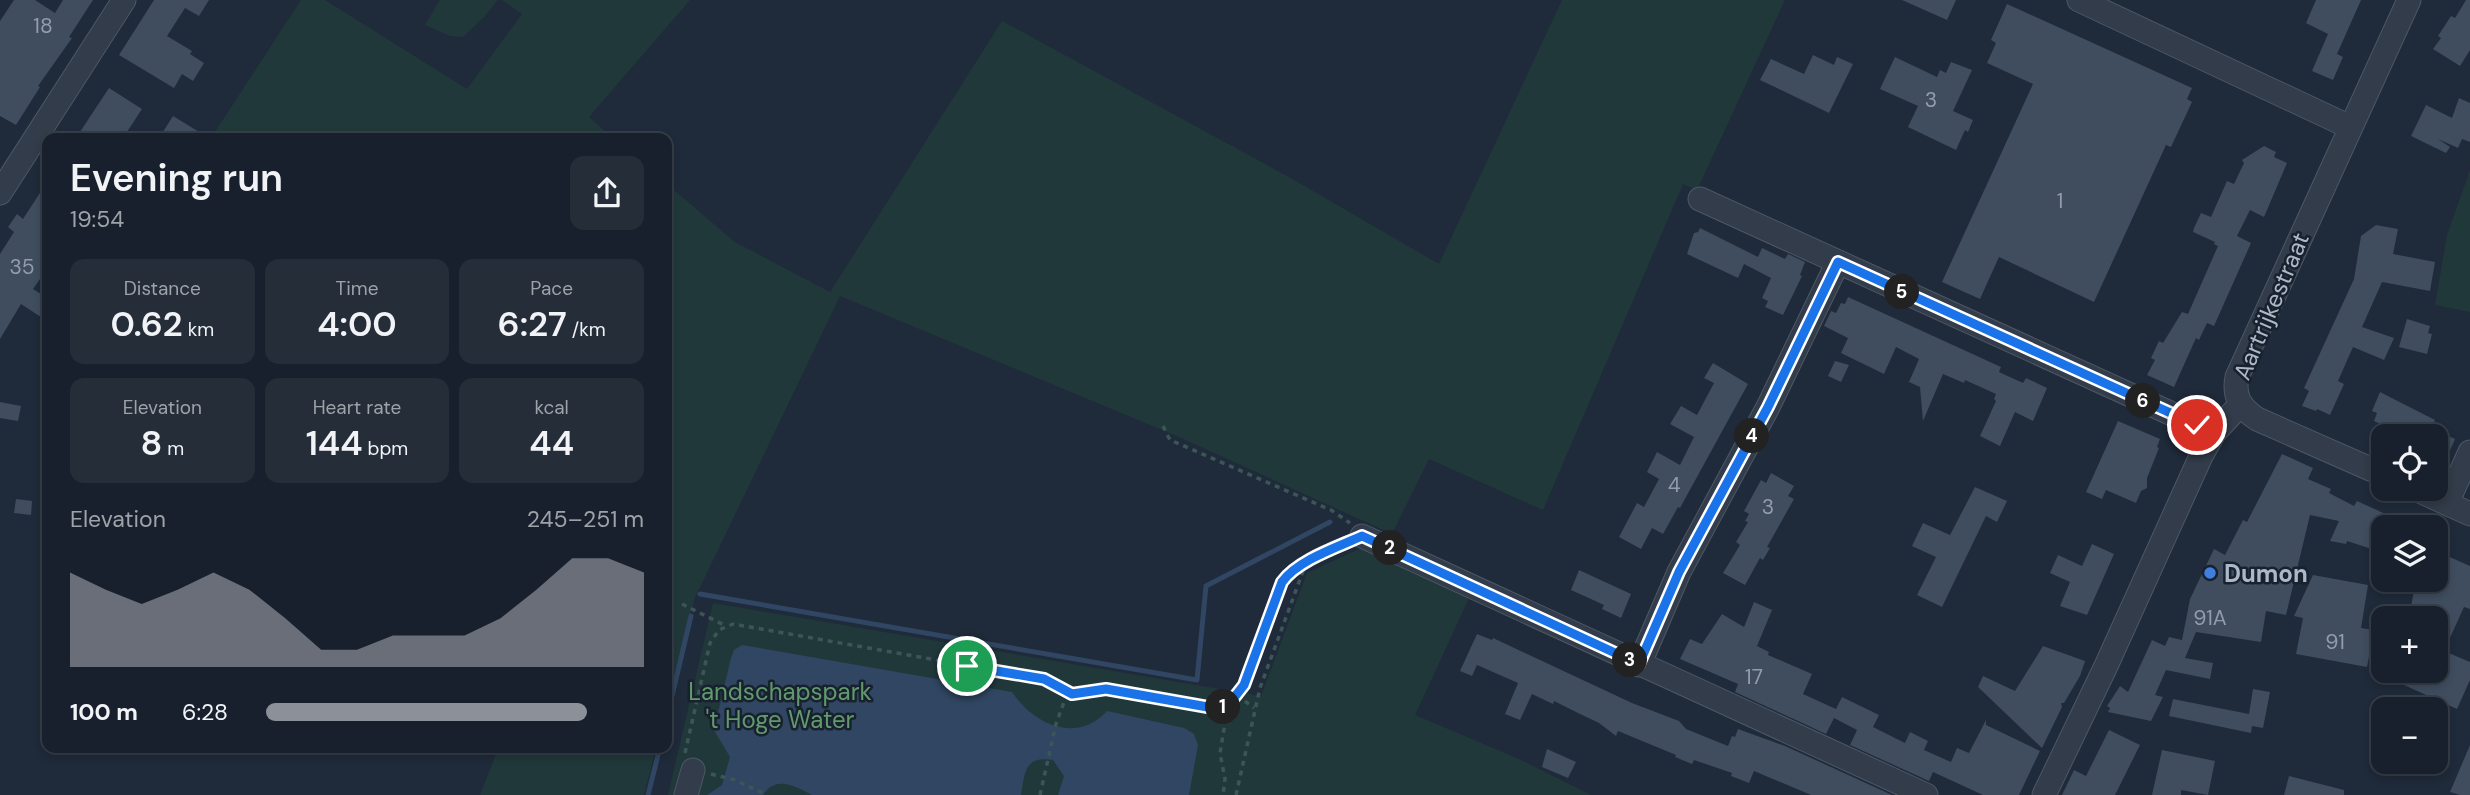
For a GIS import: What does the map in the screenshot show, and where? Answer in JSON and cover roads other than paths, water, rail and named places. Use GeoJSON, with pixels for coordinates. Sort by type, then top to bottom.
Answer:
{"type":"FeatureCollection","features":[{"type":"Feature","properties":{"kind":"street"},"geometry":{"type":"LineString","coordinates":[[0,194],[124,0]]}},
{"type":"Feature","properties":{"kind":"street"},"geometry":{"type":"LineString","coordinates":[[2080,0],[2350,127]]}},
{"type":"Feature","properties":{"kind":"street","name":"Aartrijkestraat"},"geometry":{"type":"LineString","coordinates":[[2044,795],[2201,456],[2214,433],[2240,405],[2235,386],[2237,377],[2409,0]]}},
{"type":"Feature","properties":{"kind":"street"},"geometry":{"type":"LineString","coordinates":[[1700,199],[2214,433]]}},
{"type":"Feature","properties":{"kind":"street"},"geometry":{"type":"LineString","coordinates":[[1639,664],[1679,572],[1768,407],[1838,262]]}},
{"type":"Feature","properties":{"kind":"street"},"geometry":{"type":"LineString","coordinates":[[2240,405],[2257,419],[2371,469]]}},
{"type":"Feature","properties":{"kind":"street"},"geometry":{"type":"LineString","coordinates":[[2447,503],[2470,452]]}},
{"type":"Feature","properties":{"kind":"street"},"geometry":{"type":"LineString","coordinates":[[2442,501],[2470,514]]}},
{"type":"Feature","properties":{"kind":"street"},"geometry":{"type":"LineString","coordinates":[[1362,536],[1926,795]]}},
{"type":"Feature","properties":{"kind":"street"},"geometry":{"type":"LineString","coordinates":[[687,795],[689,762]]}},
{"type":"Feature","properties":{"kind":"water"},"geometry":{"type":"Polygon","coordinates":[[[742,645],[1012,692],[1032,714],[1056,726],[1083,727],[1107,711],[1184,728],[1194,734],[1198,745],[1189,795],[1058,795],[1064,776],[1053,760],[1043,759],[1036,760],[1028,767],[1021,795],[812,795],[780,784],[774,785],[763,795],[707,795],[722,785],[730,757],[714,730],[731,658],[734,650],[742,645]]]}},
{"type":"Feature","properties":{"kind":"waterway"},"geometry":{"type":"LineString","coordinates":[[700,594],[1197,680],[1206,586],[1330,522]]}},
{"type":"Feature","properties":{"kind":"waterway"},"geometry":{"type":"LineString","coordinates":[[672,696],[691,616]]}},
{"type":"Feature","properties":{"kind":"waterway"},"geometry":{"type":"LineString","coordinates":[[648,795],[658,753]]}},
{"type":"Feature","properties":{"kind":"place","name":"Dumon"},"geometry":{"type":"Point","coordinates":[2210,573]}},
{"type":"Feature","properties":{"kind":"park label","name":"Landschapspark 't Hoge Water"},"geometry":{"type":"Point","coordinates":[780,705]}}]}
